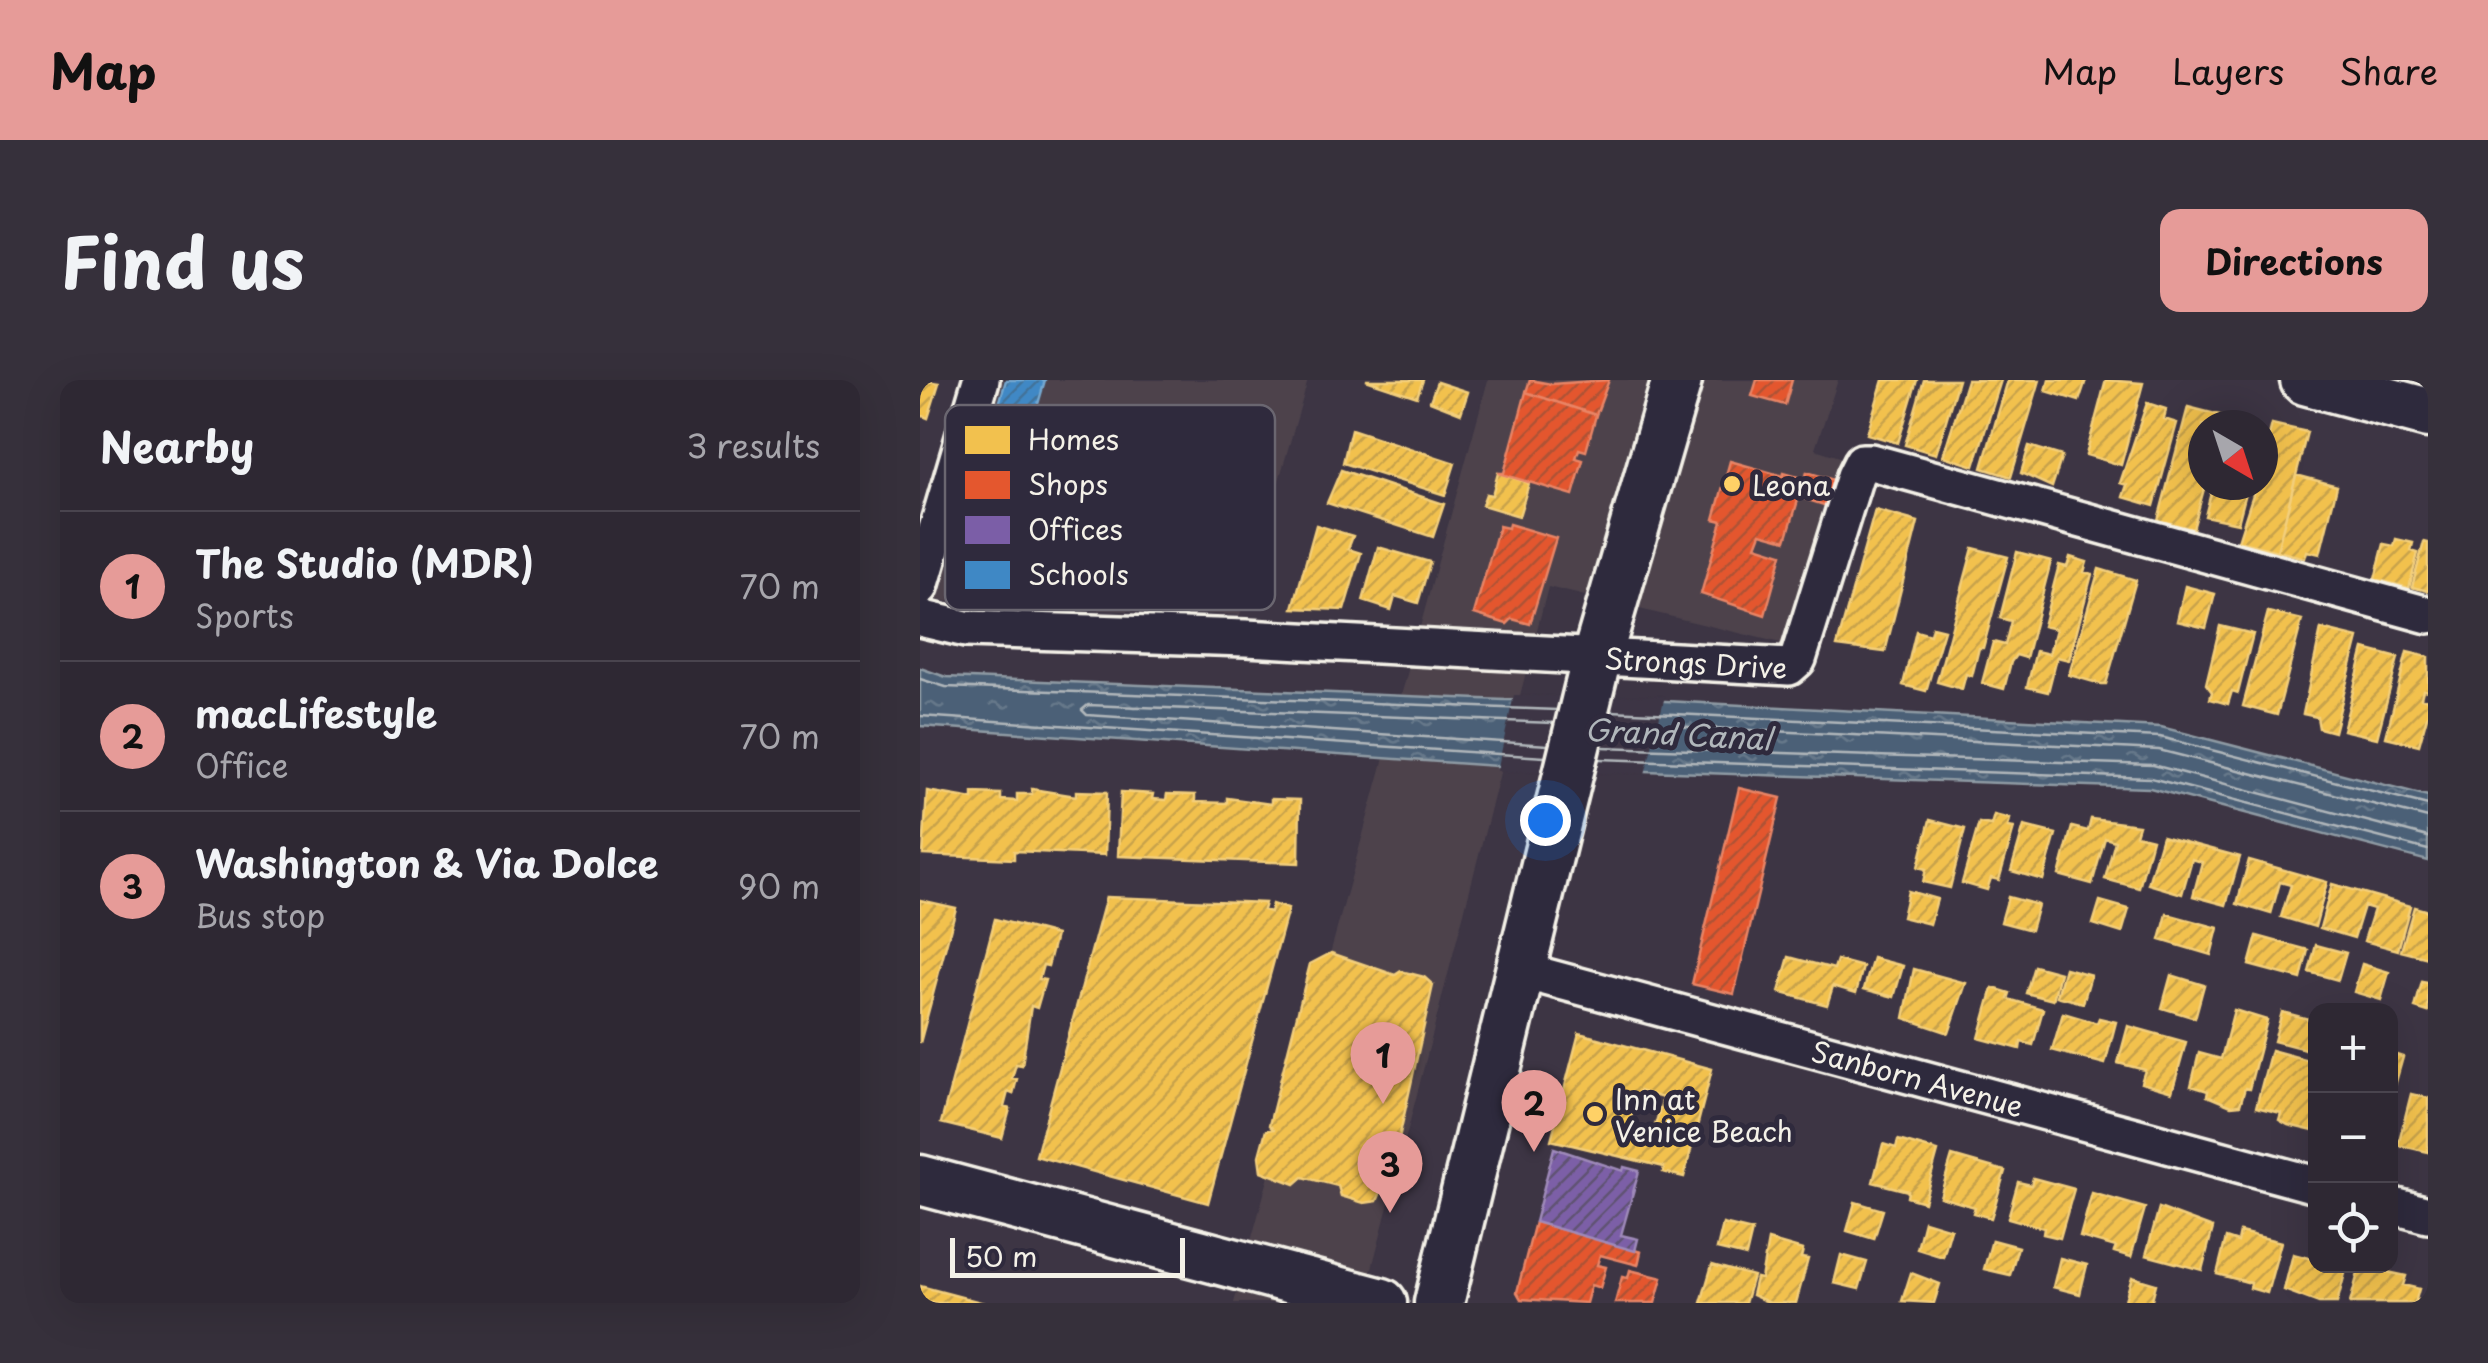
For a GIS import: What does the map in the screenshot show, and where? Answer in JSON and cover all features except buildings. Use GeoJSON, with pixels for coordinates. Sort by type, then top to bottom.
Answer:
{"type":"FeatureCollection","features":[{"type":"Feature","properties":{"kind":"main road"},"geometry":{"type":"LineString","coordinates":[[1440,1303],[1592,676],[1677,380]]}},
{"type":"Feature","properties":{"kind":"main road"},"geometry":{"type":"LineString","coordinates":[[2305,380],[2428,413]]}},
{"type":"Feature","properties":{"kind":"main road"},"geometry":{"type":"LineString","coordinates":[[920,1180],[1382,1303]]}},
{"type":"Feature","properties":{"kind":"street"},"geometry":{"type":"LineString","coordinates":[[974,405],[981,380]]}},
{"type":"Feature","properties":{"kind":"street","name":"Strongs Drive"},"geometry":{"type":"LineString","coordinates":[[920,618],[966,629],[1246,638],[1592,676],[1789,667],[1798,659],[1862,462],[2428,615]]}},
{"type":"Feature","properties":{"kind":"street"},"geometry":{"type":"LineString","coordinates":[[920,587],[945,502]]}},
{"type":"Feature","properties":{"kind":"street","name":"Sanborn Avenue"},"geometry":{"type":"LineString","coordinates":[[1520,970],[2309,1183]]}},
{"type":"Feature","properties":{"kind":"street"},"geometry":{"type":"LineString","coordinates":[[2398,1207],[2428,1215]]}},
{"type":"Feature","properties":{"kind":"shaded area"},"geometry":{"type":"Polygon","coordinates":[[[991,380],[1308,380],[1275,494],[1275,405],[984,405],[991,380]]]}},
{"type":"Feature","properties":{"kind":"shaded area"},"geometry":{"type":"Polygon","coordinates":[[[1488,380],[1838,380],[1815,449],[1846,459],[1789,645],[1548,587],[1363,1303],[1234,1303],[1488,380]]]}},
{"type":"Feature","properties":{"kind":"shaded area"},"geometry":{"type":"Polygon","coordinates":[[[945,540],[945,601],[928,599],[945,540]]]}},
{"type":"Feature","properties":{"kind":"shaded area"},"geometry":{"type":"Polygon","coordinates":[[[1101,610],[1241,610],[1240,615],[1101,610]]]}},
{"type":"Feature","properties":{"kind":"water","name":"Grand Canal"},"geometry":{"type":"Polygon","coordinates":[[[920,668],[946,677],[1505,700],[1665,701],[2161,727],[2428,796],[2428,861],[2150,788],[1497,766],[920,726],[920,668]]]}},
{"type":"Feature","properties":{"kind":"pier"},"geometry":{"type":"Polygon","coordinates":[[[1514,695],[1665,696],[1645,774],[1497,771],[1514,695]]]}},
{"type":"Feature","properties":{"kind":"place","name":"Leona"},"geometry":{"type":"Point","coordinates":[1732,484]}},
{"type":"Feature","properties":{"kind":"place","name":"The Studio (MDR)"},"geometry":{"type":"Point","coordinates":[1383,1104]}},
{"type":"Feature","properties":{"kind":"place","name":"Inn at Venice Beach"},"geometry":{"type":"Point","coordinates":[1595,1114]}},
{"type":"Feature","properties":{"kind":"place","name":"macLifestyle"},"geometry":{"type":"Point","coordinates":[1534,1152]}},
{"type":"Feature","properties":{"kind":"place","name":"Washington & Via Dolce"},"geometry":{"type":"Point","coordinates":[1390,1213]}}]}
